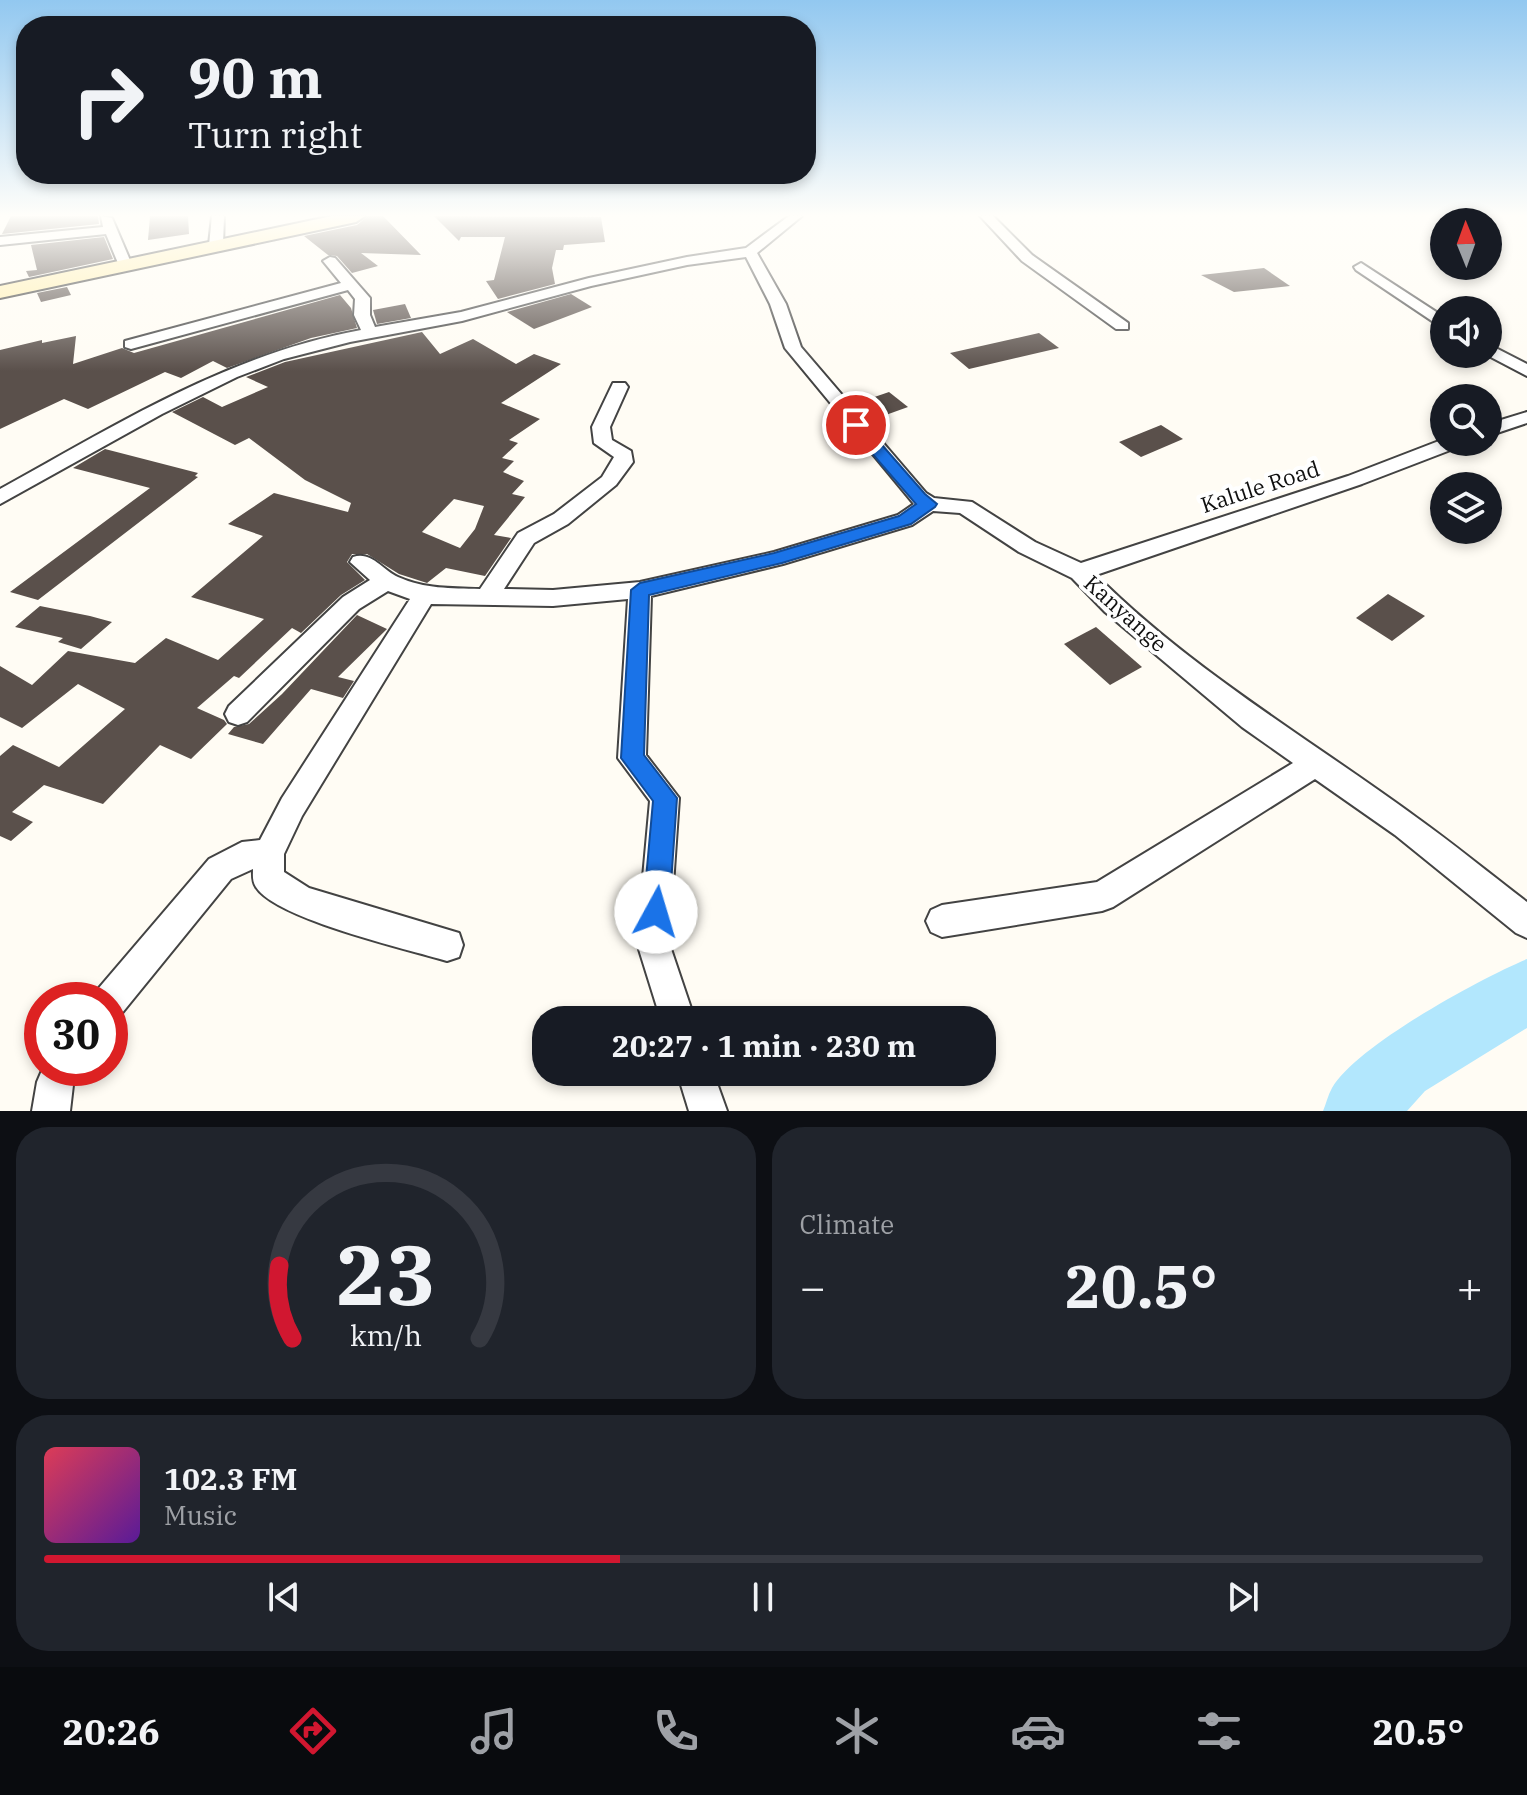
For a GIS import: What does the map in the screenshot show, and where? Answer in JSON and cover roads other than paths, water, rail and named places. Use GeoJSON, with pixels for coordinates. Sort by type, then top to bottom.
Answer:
{"type":"FeatureCollection","features":[{"type":"Feature","properties":{"kind":"street"},"geometry":{"type":"LineString","coordinates":[[0,292],[112,268]]}},
{"type":"Feature","properties":{"kind":"street"},"geometry":{"type":"LineString","coordinates":[[335,268],[363,298],[362,315],[370,333]]}},
{"type":"Feature","properties":{"kind":"street"},"geometry":{"type":"LineString","coordinates":[[0,498],[156,410],[231,373],[311,345],[462,316],[655,268]]}},
{"type":"Feature","properties":{"kind":"street"},"geometry":{"type":"LineString","coordinates":[[361,562],[386,581],[424,596],[553,598],[640,590],[775,559],[905,520],[929,504],[913,492],[793,348],[778,304],[759,268]]}},
{"type":"Feature","properties":{"kind":"street"},"geometry":{"type":"LineString","coordinates":[[1041,268],[1122,326]]}},
{"type":"Feature","properties":{"kind":"street"},"geometry":{"type":"LineString","coordinates":[[1362,268],[1430,314]]}},
{"type":"Feature","properties":{"kind":"street"},"geometry":{"type":"LineString","coordinates":[[131,344],[349,285]]}},
{"type":"Feature","properties":{"kind":"street"},"geometry":{"type":"LineString","coordinates":[[1502,357],[1527,371]]}},
{"type":"Feature","properties":{"kind":"street"},"geometry":{"type":"LineString","coordinates":[[487,596],[526,538],[577,506],[609,481],[623,462],[624,455],[603,443],[601,427],[619,387]]}},
{"type":"Feature","properties":{"kind":"street"},"geometry":{"type":"LineString","coordinates":[[1502,425],[1527,417]]}},
{"type":"Feature","properties":{"kind":"street","name":"Kalule Road"},"geometry":{"type":"LineString","coordinates":[[1080,572],[1355,480],[1430,451]]}},
{"type":"Feature","properties":{"kind":"street","name":"Kanyange"},"geometry":{"type":"LineString","coordinates":[[929,504],[965,507],[1027,547],[1080,572],[1124,615],[1251,719],[1405,826],[1527,922]]}},
{"type":"Feature","properties":{"kind":"street"},"geometry":{"type":"LineString","coordinates":[[238,714],[351,603],[386,581]]}},
{"type":"Feature","properties":{"kind":"street"},"geometry":{"type":"LineString","coordinates":[[640,590],[632,758],[665,798],[653,943],[673,1006]]}},
{"type":"Feature","properties":{"kind":"street"},"geometry":{"type":"LineString","coordinates":[[424,596],[292,807],[269,853],[268,879],[301,901],[447,945]]}},
{"type":"Feature","properties":{"kind":"street"},"geometry":{"type":"LineString","coordinates":[[942,921],[1102,896],[1313,765]]}},
{"type":"Feature","properties":{"kind":"street"},"geometry":{"type":"LineString","coordinates":[[126,982],[220,869],[242,856],[269,853]]}},
{"type":"Feature","properties":{"kind":"street"},"geometry":{"type":"LineString","coordinates":[[51,1111],[54,1086]]}},
{"type":"Feature","properties":{"kind":"street"},"geometry":{"type":"LineString","coordinates":[[700,1086],[708,1111]]}},
{"type":"Feature","properties":{"kind":"waterway"},"geometry":{"type":"LineString","coordinates":[[1358,1111],[1401,1067],[1527,991]]}}]}
